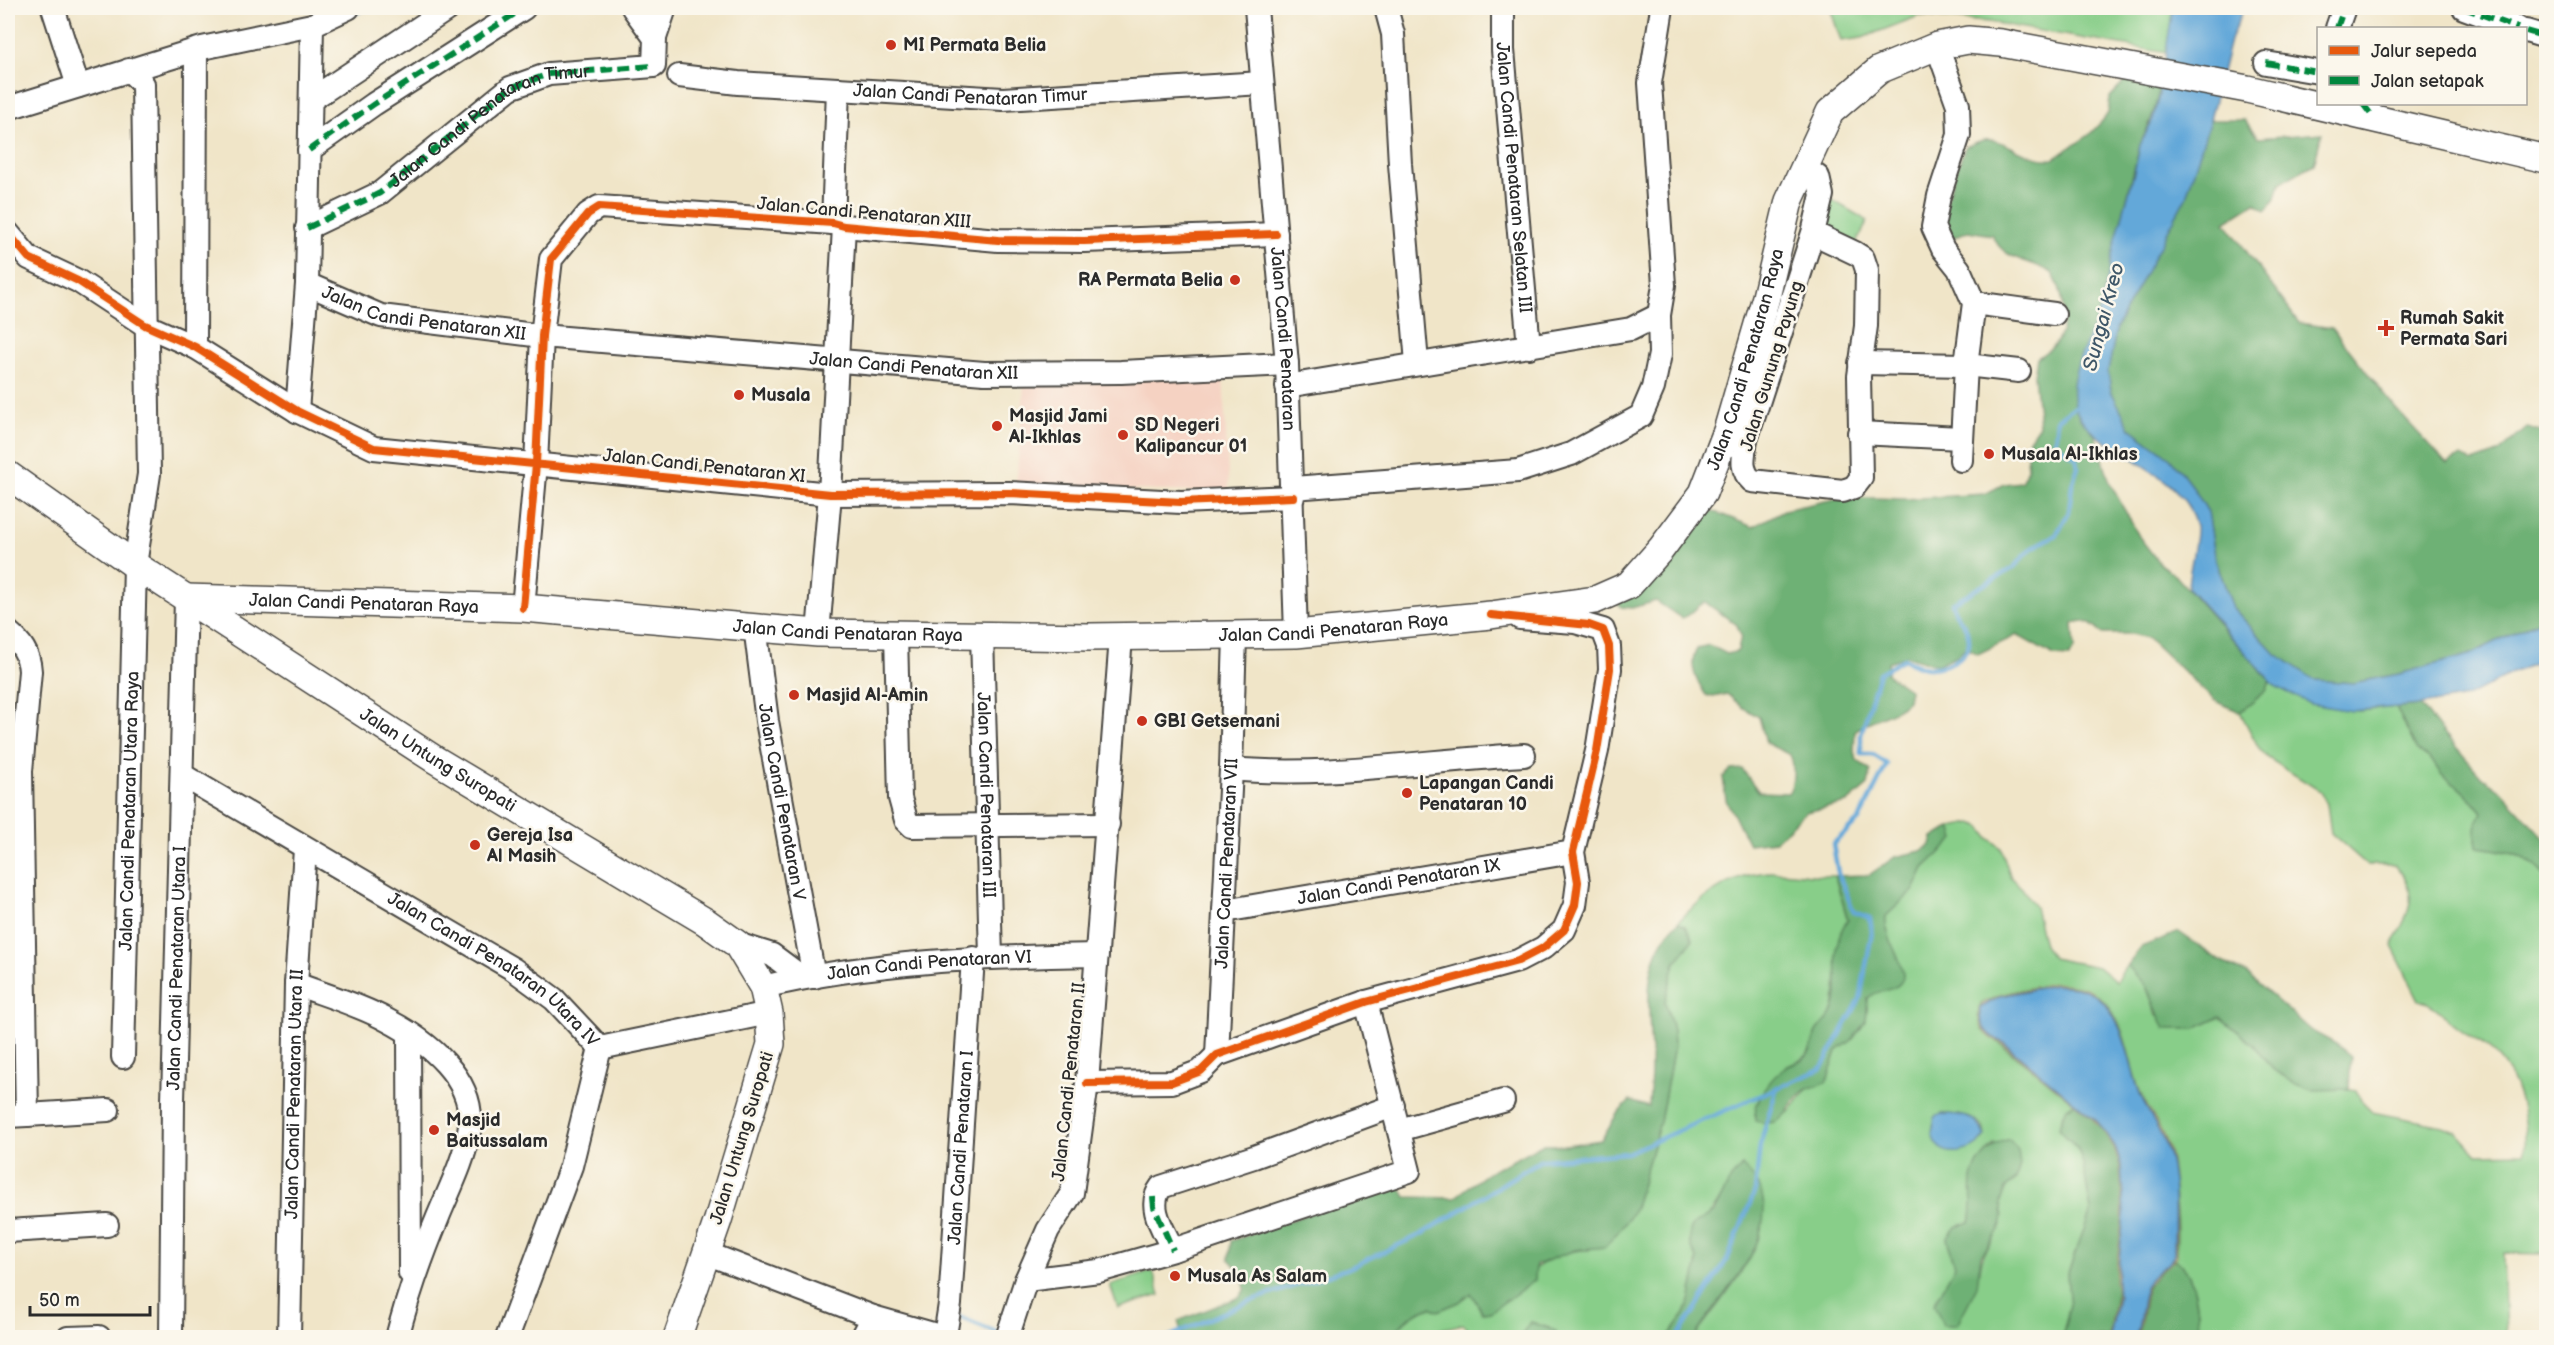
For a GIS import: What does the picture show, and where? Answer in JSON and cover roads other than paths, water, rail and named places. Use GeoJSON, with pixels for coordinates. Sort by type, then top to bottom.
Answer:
{"type":"FeatureCollection","features":[{"type":"Feature","properties":{"kind":"main road","name":"Jalan Candi Penataran Raya"},"geometry":{"type":"LineString","coordinates":[[186,598],[524,608],[818,633],[1120,637],[1296,634],[1491,615],[1595,600],[1629,585],[1661,549],[1703,493],[1726,431],[1766,297],[1789,201],[1803,166],[1830,112],[1879,69],[1937,46],[1968,40],[2001,43],[2317,101]]}},
{"type":"Feature","properties":{"kind":"main road","name":"Jalan Candi Penataran Raya"},"geometry":{"type":"LineString","coordinates":[[2339,105],[2368,110],[2547,159]]}},
{"type":"Feature","properties":{"kind":"main road","name":"Jalan Untung Suropati"},"geometry":{"type":"LineString","coordinates":[[8,475],[135,565],[434,759],[706,922],[737,944],[766,1000],[771,1044],[677,1338]]}},
{"type":"Feature","properties":{"kind":"street"},"geometry":{"type":"LineString","coordinates":[[53,8],[78,86]]}},
{"type":"Feature","properties":{"kind":"street"},"geometry":{"type":"LineString","coordinates":[[8,108],[196,50],[312,25],[348,8]]}},
{"type":"Feature","properties":{"kind":"street"},"geometry":{"type":"LineString","coordinates":[[312,99],[449,8]]}},
{"type":"Feature","properties":{"kind":"street"},"geometry":{"type":"LineString","coordinates":[[309,150],[374,104],[524,8]]}},
{"type":"Feature","properties":{"kind":"street"},"geometry":{"type":"LineString","coordinates":[[633,8],[655,38]]}},
{"type":"Feature","properties":{"kind":"street"},"geometry":{"type":"LineString","coordinates":[[655,38],[665,8]]}},
{"type":"Feature","properties":{"kind":"street","name":"Jalan Candi Penataran"},"geometry":{"type":"LineString","coordinates":[[1256,8],[1287,375],[1293,493],[1296,634]]}},
{"type":"Feature","properties":{"kind":"street"},"geometry":{"type":"LineString","coordinates":[[1386,8],[1393,34],[1400,164],[1417,363]]}},
{"type":"Feature","properties":{"kind":"street","name":"Jalan Candi Penataran Selatan III"},"geometry":{"type":"LineString","coordinates":[[1503,8],[1503,50],[1529,347]]}},
{"type":"Feature","properties":{"kind":"street","name":"Jalan Candi Penataran XI"},"geometry":{"type":"LineString","coordinates":[[8,233],[29,258],[78,281],[145,325],[195,347],[297,411],[374,448],[830,494],[1009,493],[1181,502],[1518,471],[1570,454],[1641,416],[1653,388],[1660,354],[1659,315],[1664,285],[1650,83],[1662,8]]}},
{"type":"Feature","properties":{"kind":"street"},"geometry":{"type":"LineString","coordinates":[[2337,27],[2344,8]]}},
{"type":"Feature","properties":{"kind":"street"},"geometry":{"type":"LineString","coordinates":[[2463,8],[2515,27]]}},
{"type":"Feature","properties":{"kind":"street"},"geometry":{"type":"LineString","coordinates":[[297,411],[307,284],[312,25]]}},
{"type":"Feature","properties":{"kind":"street"},"geometry":{"type":"LineString","coordinates":[[2527,31],[2547,37]]}},
{"type":"Feature","properties":{"kind":"street","name":"Jalan Candi Penataran Timur"},"geometry":{"type":"LineString","coordinates":[[307,228],[380,193],[510,88],[549,74],[654,66],[655,38]]}},
{"type":"Feature","properties":{"kind":"street"},"geometry":{"type":"LineString","coordinates":[[1859,432],[1961,449],[1966,365],[1974,303],[1959,269],[1943,249],[1933,227],[1939,196],[1959,135],[1958,105],[1937,46]]}},
{"type":"Feature","properties":{"kind":"street"},"geometry":{"type":"LineString","coordinates":[[195,347],[196,50]]}},
{"type":"Feature","properties":{"kind":"street"},"geometry":{"type":"LineString","coordinates":[[2266,63],[2317,72]]}},
{"type":"Feature","properties":{"kind":"street","name":"Jalan Candi Penataran Utara Raya"},"geometry":{"type":"LineString","coordinates":[[123,1057],[135,565],[149,474],[143,84],[129,70]]}},
{"type":"Feature","properties":{"kind":"street","name":"Jalan Candi Penataran Timur"},"geometry":{"type":"LineString","coordinates":[[679,76],[1003,99],[1262,83]]}},
{"type":"Feature","properties":{"kind":"street"},"geometry":{"type":"LineString","coordinates":[[818,633],[830,494],[838,359],[838,89]]}},
{"type":"Feature","properties":{"kind":"street","name":"Jalan Gunung Payung"},"geometry":{"type":"LineString","coordinates":[[1803,166],[1812,171],[1822,185],[1813,233],[1746,440],[1742,466],[1745,475],[1752,481],[1843,491],[1854,487],[1861,478],[1860,363],[1866,326],[1867,270],[1863,258],[1813,233]]}},
{"type":"Feature","properties":{"kind":"street","name":"Jalan Candi Penataran XIII"},"geometry":{"type":"LineString","coordinates":[[542,336],[551,259],[588,214],[599,207],[998,240],[1084,242],[1276,234]]}},
{"type":"Feature","properties":{"kind":"street","name":"Jalan Candi Penataran XII"},"geometry":{"type":"LineString","coordinates":[[307,284],[381,316],[542,336],[984,373],[1121,372],[1287,375],[1417,363],[1529,347],[1631,329],[1659,315]]}},
{"type":"Feature","properties":{"kind":"street"},"geometry":{"type":"LineString","coordinates":[[1974,303],[2054,314]]}},
{"type":"Feature","properties":{"kind":"street","name":"Jalan Candi Penataran XII"},"geometry":{"type":"LineString","coordinates":[[524,608],[536,464],[542,336]]}},
{"type":"Feature","properties":{"kind":"street"},"geometry":{"type":"LineString","coordinates":[[1860,363],[1966,365],[2019,371]]}},
{"type":"Feature","properties":{"kind":"street","name":"Jalan Candi Penataran Utara I"},"geometry":{"type":"LineString","coordinates":[[171,1338],[173,1101],[186,598]]}},
{"type":"Feature","properties":{"kind":"street"},"geometry":{"type":"LineString","coordinates":[[1087,1083],[1172,1082],[1201,1071],[1217,1055],[1366,1002],[1518,961],[1543,948],[1564,930],[1575,905],[1578,882],[1573,852],[1597,751],[1610,669],[1609,646],[1603,630],[1589,625],[1491,615]]}},
{"type":"Feature","properties":{"kind":"street","name":"Jalan Candi Penataran V"},"geometry":{"type":"LineString","coordinates":[[755,626],[767,721],[808,977]]}},
{"type":"Feature","properties":{"kind":"street"},"geometry":{"type":"LineString","coordinates":[[8,632],[21,644],[29,658],[14,767],[16,1116],[108,1110]]}},
{"type":"Feature","properties":{"kind":"street"},"geometry":{"type":"LineString","coordinates":[[896,634],[900,798],[906,820],[912,826],[1108,824]]}},
{"type":"Feature","properties":{"kind":"street","name":"Jalan Candi Penataran III"},"geometry":{"type":"LineString","coordinates":[[982,635],[987,824],[982,957]]}},
{"type":"Feature","properties":{"kind":"street","name":"Jalan Candi Penataran VII"},"geometry":{"type":"LineString","coordinates":[[1217,1055],[1235,635]]}},
{"type":"Feature","properties":{"kind":"street","name":"Jalan Candi Penataran II"},"geometry":{"type":"LineString","coordinates":[[1009,1333],[1026,1280],[1048,1230],[1072,1193],[1087,1083],[1108,824],[1120,637]]}},
{"type":"Feature","properties":{"kind":"street"},"geometry":{"type":"LineString","coordinates":[[1231,769],[1260,772],[1328,770],[1524,755]]}},
{"type":"Feature","properties":{"kind":"street","name":"Jalan Candi Penataran Utara IV"},"geometry":{"type":"LineString","coordinates":[[182,775],[513,969],[554,999],[600,1048],[572,1166],[507,1338]]}},
{"type":"Feature","properties":{"kind":"street","name":"Jalan Candi Penataran Utara II"},"geometry":{"type":"LineString","coordinates":[[289,1338],[296,984],[305,849]]}},
{"type":"Feature","properties":{"kind":"street","name":"Jalan Candi Penataran IX"},"geometry":{"type":"LineString","coordinates":[[1224,911],[1573,852]]}},
{"type":"Feature","properties":{"kind":"street"},"geometry":{"type":"LineString","coordinates":[[737,944],[771,955],[808,977]]}},
{"type":"Feature","properties":{"kind":"street","name":"Jalan Candi Penataran VI"},"geometry":{"type":"LineString","coordinates":[[600,1048],[766,1000],[808,977],[982,957],[1097,955]]}},
{"type":"Feature","properties":{"kind":"street","name":"Jalan Candi Penataran I"},"geometry":{"type":"LineString","coordinates":[[947,1324],[982,957]]}},
{"type":"Feature","properties":{"kind":"street"},"geometry":{"type":"LineString","coordinates":[[296,984],[384,1018],[409,1033],[439,1056],[453,1071],[464,1092],[470,1123],[465,1149],[410,1284],[397,1338]]}},
{"type":"Feature","properties":{"kind":"street"},"geometry":{"type":"LineString","coordinates":[[1026,1280],[1099,1271],[1173,1250],[1409,1171],[1366,1002]]}},
{"type":"Feature","properties":{"kind":"street"},"geometry":{"type":"LineString","coordinates":[[409,1033],[410,1284]]}},
{"type":"Feature","properties":{"kind":"street"},"geometry":{"type":"LineString","coordinates":[[1399,1130],[1503,1101]]}},
{"type":"Feature","properties":{"kind":"street"},"geometry":{"type":"LineString","coordinates":[[1173,1250],[1154,1207],[1154,1197],[1161,1187],[1254,1157],[1393,1106]]}},
{"type":"Feature","properties":{"kind":"street"},"geometry":{"type":"LineString","coordinates":[[8,1231],[107,1225]]}},
{"type":"Feature","properties":{"kind":"street"},"geometry":{"type":"LineString","coordinates":[[706,1253],[873,1317],[947,1324]]}},
{"type":"Feature","properties":{"kind":"street"},"geometry":{"type":"LineString","coordinates":[[862,1338],[873,1317]]}},
{"type":"Feature","properties":{"kind":"street"},"geometry":{"type":"LineString","coordinates":[[68,1338],[99,1336]]}},
{"type":"Feature","properties":{"kind":"water","name":"Sungai Kreo"},"geometry":{"type":"Polygon","coordinates":[[[2173,8],[2244,8],[2230,40],[2210,120],[2186,197],[2117,326],[2108,371],[2111,391],[2130,428],[2170,458],[2191,484],[2208,512],[2216,561],[2233,608],[2276,654],[2315,680],[2353,683],[2399,674],[2469,655],[2546,617],[2546,659],[2514,672],[2467,697],[2420,705],[2352,711],[2310,704],[2275,686],[2188,588],[2196,526],[2187,505],[2172,487],[2154,472],[2113,447],[2082,420],[2074,404],[2074,379],[2100,309],[2140,145],[2152,121],[2158,99],[2173,8]]]}},
{"type":"Feature","properties":{"kind":"water"},"geometry":{"type":"Polygon","coordinates":[[[2054,985],[2086,990],[2101,1000],[2110,1010],[2122,1035],[2141,1096],[2164,1142],[2170,1162],[2174,1202],[2174,1255],[2169,1263],[2154,1274],[2148,1282],[2135,1337],[2110,1337],[2118,1297],[2117,1280],[2124,1214],[2121,1165],[2115,1146],[2098,1122],[2003,1042],[1989,1034],[1982,1025],[1980,1008],[2001,996],[2054,985]]]}},
{"type":"Feature","properties":{"kind":"water"},"geometry":{"type":"Polygon","coordinates":[[[1942,1114],[1968,1117],[1978,1124],[1985,1136],[1974,1147],[1966,1150],[1949,1152],[1942,1149],[1936,1144],[1932,1131],[1935,1117],[1942,1114]]]}},
{"type":"Feature","properties":{"kind":"waterway"},"geometry":{"type":"LineString","coordinates":[[353,14],[368,8]]}},
{"type":"Feature","properties":{"kind":"waterway"},"geometry":{"type":"LineString","coordinates":[[1166,1338],[1250,1301],[1349,1268],[1422,1234],[1541,1160],[1627,1153],[1821,1069],[1860,999],[1872,932],[1870,918],[1854,912],[1838,873],[1833,844],[1859,820],[1887,764],[1872,754],[1861,754],[1861,735],[1879,673],[1904,659],[1930,668],[1945,665],[1959,658],[1968,646],[1969,639],[1952,603],[2013,568],[2032,548],[2056,535],[2069,512],[2072,485],[2078,467],[2077,458],[2055,443],[2057,419],[2080,403]]}},
{"type":"Feature","properties":{"kind":"waterway"},"geometry":{"type":"LineString","coordinates":[[1677,1338],[1728,1258],[1755,1191],[1760,1145],[1777,1087]]}},
{"type":"Feature","properties":{"kind":"waterway"},"geometry":{"type":"LineString","coordinates":[[954,1315],[1001,1334]]}},
{"type":"Feature","properties":{"kind":"place","name":"MI Permata Belia"},"geometry":{"type":"Point","coordinates":[891,45]}},
{"type":"Feature","properties":{"kind":"place","name":"RA Permata Belia"},"geometry":{"type":"Point","coordinates":[1235,280]}},
{"type":"Feature","properties":{"kind":"place","name":"Rumah Sakit Permata Sari"},"geometry":{"type":"Point","coordinates":[2386,328]}},
{"type":"Feature","properties":{"kind":"place","name":"Musala"},"geometry":{"type":"Point","coordinates":[739,395]}},
{"type":"Feature","properties":{"kind":"place","name":"Masjid Jami Al-Ikhlas"},"geometry":{"type":"Point","coordinates":[997,426]}},
{"type":"Feature","properties":{"kind":"place","name":"SD Negeri Kalipancur 01"},"geometry":{"type":"Point","coordinates":[1123,435]}},
{"type":"Feature","properties":{"kind":"place","name":"Musala Al-Ikhlas"},"geometry":{"type":"Point","coordinates":[1989,454]}},
{"type":"Feature","properties":{"kind":"place","name":"Masjid Al-Amin"},"geometry":{"type":"Point","coordinates":[794,695]}},
{"type":"Feature","properties":{"kind":"place","name":"GBI Getsemani"},"geometry":{"type":"Point","coordinates":[1142,721]}},
{"type":"Feature","properties":{"kind":"place","name":"Lapangan Candi Penataran 10"},"geometry":{"type":"Point","coordinates":[1407,793]}},
{"type":"Feature","properties":{"kind":"place","name":"Gereja Isa Al Masih"},"geometry":{"type":"Point","coordinates":[475,845]}},
{"type":"Feature","properties":{"kind":"place","name":"Masjid Baitussalam"},"geometry":{"type":"Point","coordinates":[434,1130]}},
{"type":"Feature","properties":{"kind":"place","name":"Musala As Salam"},"geometry":{"type":"Point","coordinates":[1175,1276]}}]}
